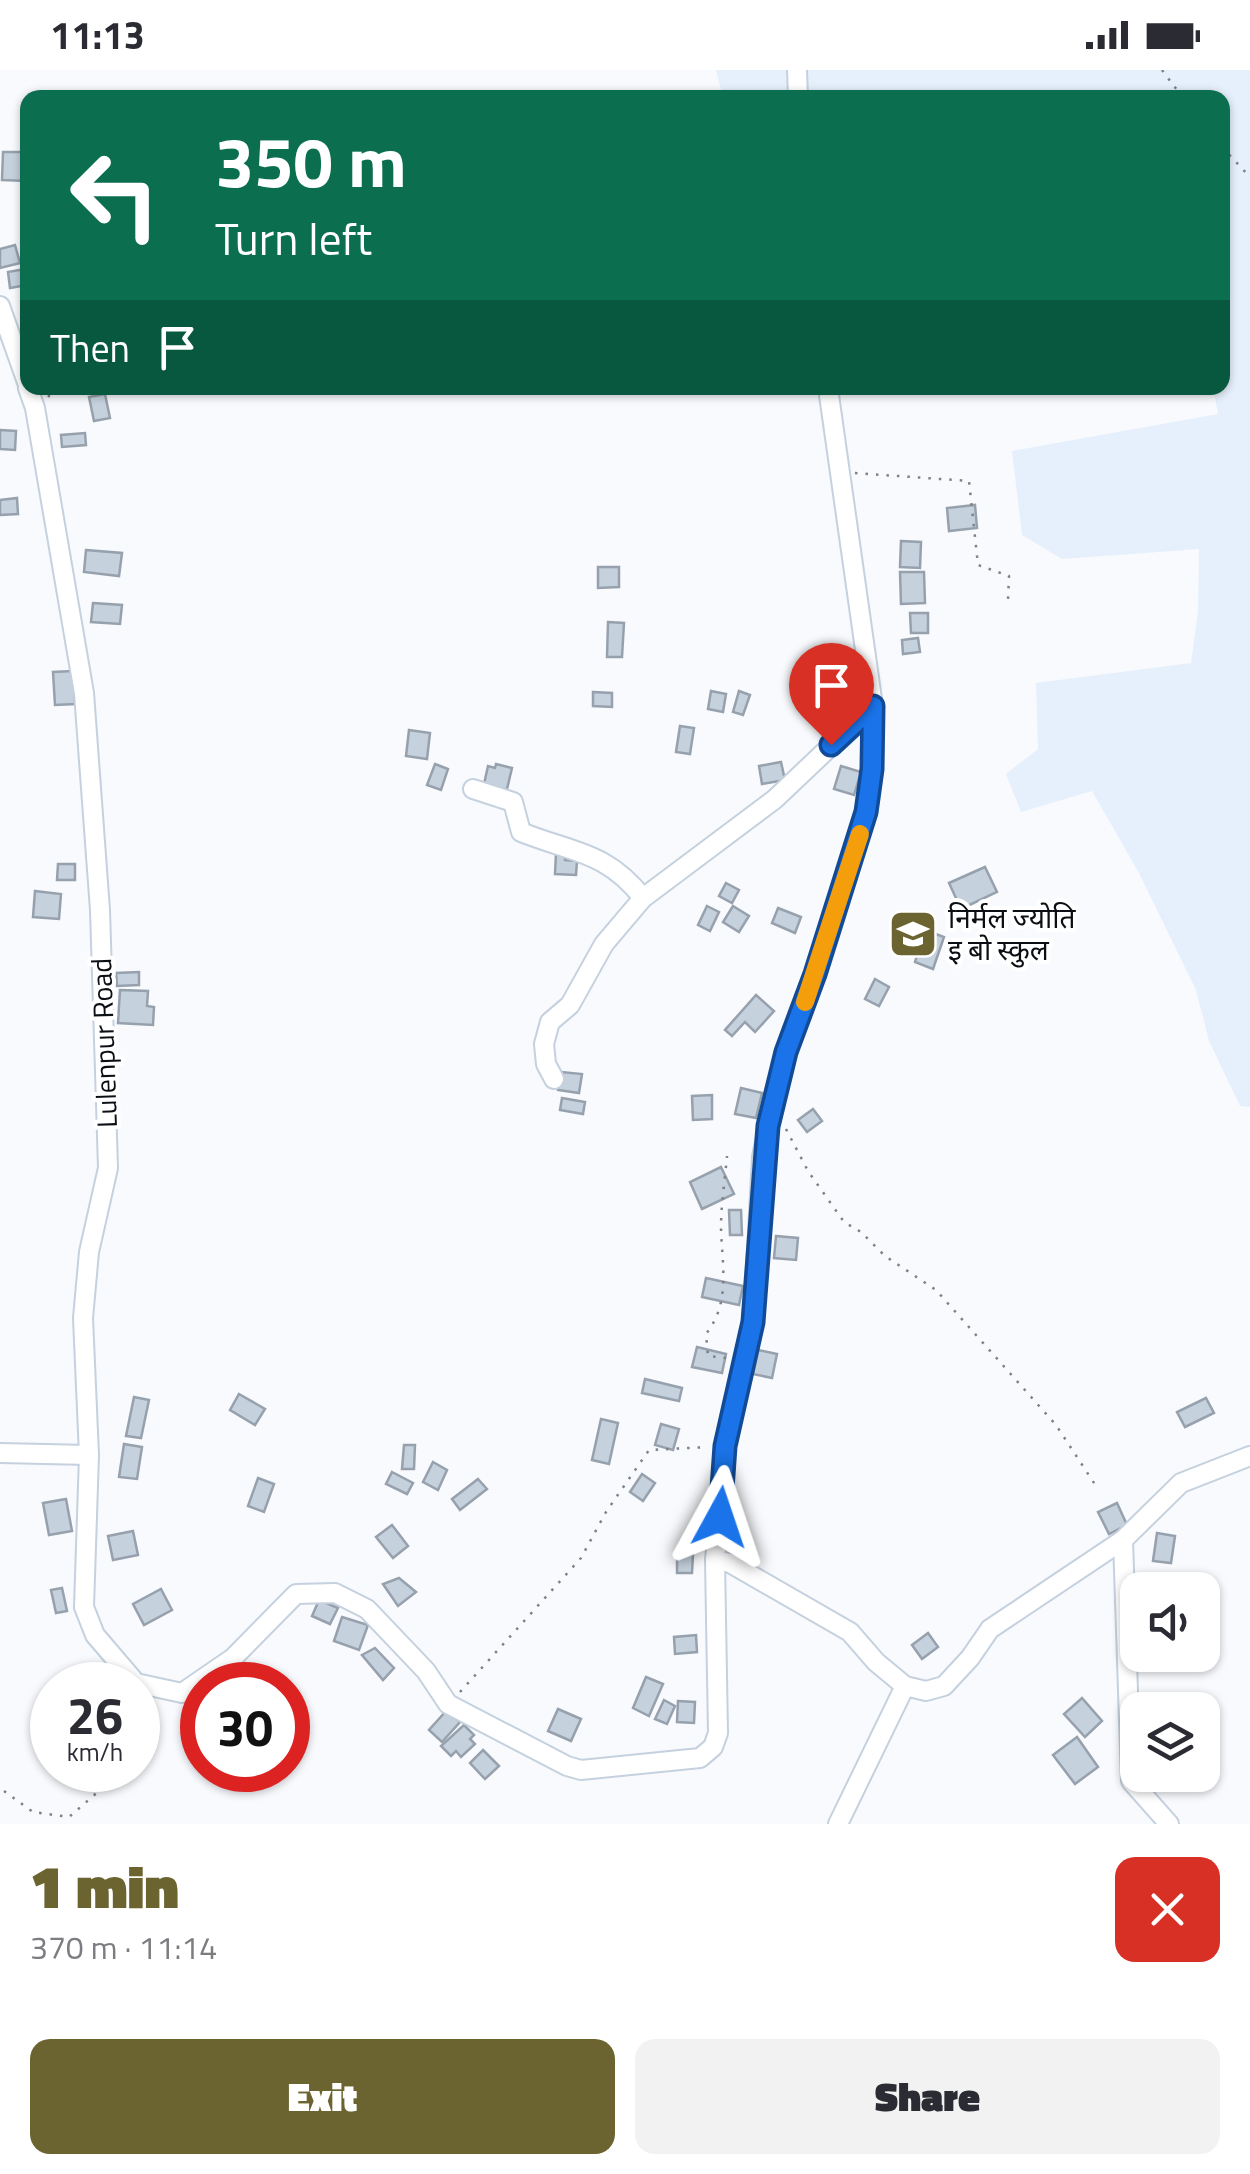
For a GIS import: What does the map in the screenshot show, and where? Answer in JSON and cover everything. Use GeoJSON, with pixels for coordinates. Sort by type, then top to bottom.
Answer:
{"type":"FeatureCollection","features":[{"type":"Feature","properties":{"kind":"street","name":"Lulenpur Road"},"geometry":{"type":"LineString","coordinates":[[0,306],[20,363]]}},
{"type":"Feature","properties":{"kind":"street","name":"Lulenpur Road"},"geometry":{"type":"LineString","coordinates":[[31,395],[84,693],[100,910],[108,1168],[89,1252],[83,1318],[89,1455],[84,1608],[95,1635],[118,1662]]}},
{"type":"Feature","properties":{"kind":"street"},"geometry":{"type":"LineString","coordinates":[[160,1689],[182,1693],[194,1687],[233,1658],[296,1594],[335,1593],[366,1609],[426,1671],[448,1704],[552,1760],[581,1770],[700,1758],[713,1747],[718,1733],[716,1560],[725,1446],[753,1322],[762,1157],[786,1052],[866,812],[872,769],[873,706],[829,395]]}},
{"type":"Feature","properties":{"kind":"street"},"geometry":{"type":"LineString","coordinates":[[554,1079],[546,1064],[544,1044],[550,1022],[570,1006],[604,944],[644,898],[775,799],[873,706]]}},
{"type":"Feature","properties":{"kind":"street"},"geometry":{"type":"LineString","coordinates":[[473,789],[512,802],[521,832],[602,859],[628,879],[644,898]]}},
{"type":"Feature","properties":{"kind":"street"},"geometry":{"type":"LineString","coordinates":[[0,1453],[89,1455]]}},
{"type":"Feature","properties":{"kind":"street"},"geometry":{"type":"LineString","coordinates":[[716,1560],[730,1563],[850,1632],[876,1662],[905,1686],[926,1692],[944,1686],[990,1629],[1123,1540],[1181,1482],[1250,1456]]}},
{"type":"Feature","properties":{"kind":"street"},"geometry":{"type":"LineString","coordinates":[[1123,1540],[1131,1781],[1169,1824]]}},
{"type":"Feature","properties":{"kind":"street"},"geometry":{"type":"LineString","coordinates":[[838,1824],[905,1686]]}},
{"type":"Feature","properties":{"kind":"path"},"geometry":{"type":"LineString","coordinates":[[1230,156],[1250,177]]}},
{"type":"Feature","properties":{"kind":"path"},"geometry":{"type":"LineString","coordinates":[[839,472],[970,482],[978,566],[1009,576],[1008,600]]}},
{"type":"Feature","properties":{"kind":"path"},"geometry":{"type":"LineString","coordinates":[[773,1106],[808,1171],[844,1222],[936,1290],[1056,1425],[1096,1486]]}},
{"type":"Feature","properties":{"kind":"path"},"geometry":{"type":"LineString","coordinates":[[727,1156],[721,1224],[724,1290],[718,1320],[706,1334],[708,1356],[746,1360]]}},
{"type":"Feature","properties":{"kind":"path"},"geometry":{"type":"LineString","coordinates":[[448,1704],[581,1558],[606,1512],[650,1450],[725,1446]]}},
{"type":"Feature","properties":{"kind":"path"},"geometry":{"type":"LineString","coordinates":[[4,1790],[33,1812],[69,1817],[98,1792]]}},
{"type":"Feature","properties":{"kind":"shaded area"},"geometry":{"type":"Polygon","coordinates":[[[716,70],[1250,70],[1250,1107],[1240,1106],[1209,1041],[1196,990],[1139,873],[1092,791],[1021,812],[1006,774],[1038,749],[1036,683],[1191,663],[1198,611],[1199,549],[1062,559],[1022,535],[1012,451],[1218,414],[1214,395],[1230,395],[1230,90],[721,90],[716,70]]]}},
{"type":"Feature","properties":{"kind":"building"},"geometry":{"type":"Polygon","coordinates":[[[3,152],[20,152],[20,181],[2,180],[3,152]]]}},
{"type":"Feature","properties":{"kind":"building"},"geometry":{"type":"Polygon","coordinates":[[[15,245],[20,263],[0,268],[0,249],[15,245]]]}},
{"type":"Feature","properties":{"kind":"building"},"geometry":{"type":"Polygon","coordinates":[[[20,270],[20,286],[10,288],[8,272],[20,270]]]}},
{"type":"Feature","properties":{"kind":"building"},"geometry":{"type":"Polygon","coordinates":[[[105,395],[110,418],[94,421],[89,397],[105,395]]]}},
{"type":"Feature","properties":{"kind":"building"},"geometry":{"type":"Polygon","coordinates":[[[0,430],[16,431],[15,450],[0,449],[0,430]]]}},
{"type":"Feature","properties":{"kind":"building"},"geometry":{"type":"Polygon","coordinates":[[[85,433],[86,445],[62,447],[61,435],[85,433]]]}},
{"type":"Feature","properties":{"kind":"building"},"geometry":{"type":"Polygon","coordinates":[[[17,498],[18,514],[0,515],[0,500],[17,498]]]}},
{"type":"Feature","properties":{"kind":"building"},"geometry":{"type":"Polygon","coordinates":[[[975,505],[977,528],[949,531],[947,508],[975,505]]]}},
{"type":"Feature","properties":{"kind":"building"},"geometry":{"type":"Polygon","coordinates":[[[901,541],[921,542],[920,568],[900,567],[901,541]]]}},
{"type":"Feature","properties":{"kind":"building"},"geometry":{"type":"Polygon","coordinates":[[[86,550],[122,553],[119,576],[84,572],[86,550]]]}},
{"type":"Feature","properties":{"kind":"building"},"geometry":{"type":"Polygon","coordinates":[[[598,567],[619,567],[619,587],[598,588],[598,567]]]}},
{"type":"Feature","properties":{"kind":"building"},"geometry":{"type":"Polygon","coordinates":[[[900,572],[924,572],[925,603],[901,604],[900,572]]]}},
{"type":"Feature","properties":{"kind":"building"},"geometry":{"type":"Polygon","coordinates":[[[93,603],[122,605],[120,624],[91,622],[93,603]]]}},
{"type":"Feature","properties":{"kind":"building"},"geometry":{"type":"Polygon","coordinates":[[[910,613],[928,613],[928,633],[911,633],[910,613]]]}},
{"type":"Feature","properties":{"kind":"building"},"geometry":{"type":"Polygon","coordinates":[[[608,622],[624,623],[622,657],[607,657],[608,622]]]}},
{"type":"Feature","properties":{"kind":"building"},"geometry":{"type":"Polygon","coordinates":[[[918,638],[920,652],[903,654],[902,640],[918,638]]]}},
{"type":"Feature","properties":{"kind":"building"},"geometry":{"type":"Polygon","coordinates":[[[73,671],[75,704],[55,705],[53,672],[73,671]]]}},
{"type":"Feature","properties":{"kind":"building"},"geometry":{"type":"Polygon","coordinates":[[[711,691],[726,694],[723,712],[708,709],[711,691]]]}},
{"type":"Feature","properties":{"kind":"building"},"geometry":{"type":"Polygon","coordinates":[[[739,691],[750,695],[743,715],[733,712],[739,691]]]}},
{"type":"Feature","properties":{"kind":"building"},"geometry":{"type":"Polygon","coordinates":[[[593,692],[612,693],[612,707],[593,706],[593,692]]]}},
{"type":"Feature","properties":{"kind":"building"},"geometry":{"type":"Polygon","coordinates":[[[680,726],[694,728],[690,754],[676,752],[680,726]]]}},
{"type":"Feature","properties":{"kind":"building"},"geometry":{"type":"Polygon","coordinates":[[[409,730],[430,733],[427,759],[406,756],[409,730]]]}},
{"type":"Feature","properties":{"kind":"building"},"geometry":{"type":"Polygon","coordinates":[[[781,762],[785,780],[762,784],[759,766],[781,762]]]}},
{"type":"Feature","properties":{"kind":"building"},"geometry":{"type":"Polygon","coordinates":[[[435,764],[448,769],[441,790],[427,785],[435,764]]]}},
{"type":"Feature","properties":{"kind":"building"},"geometry":{"type":"Polygon","coordinates":[[[496,764],[512,768],[507,789],[489,789],[490,785],[484,784],[488,766],[495,768],[496,764]]]}},
{"type":"Feature","properties":{"kind":"building"},"geometry":{"type":"Polygon","coordinates":[[[841,766],[861,772],[854,795],[834,789],[841,766]]]}},
{"type":"Feature","properties":{"kind":"building"},"geometry":{"type":"Polygon","coordinates":[[[556,853],[564,853],[565,860],[577,861],[576,875],[555,874],[556,853]]]}},
{"type":"Feature","properties":{"kind":"building"},"geometry":{"type":"Polygon","coordinates":[[[58,864],[75,864],[75,880],[57,880],[58,864]]]}},
{"type":"Feature","properties":{"kind":"building"},"geometry":{"type":"Polygon","coordinates":[[[985,867],[997,892],[961,909],[949,883],[985,867]]]}},
{"type":"Feature","properties":{"kind":"building"},"geometry":{"type":"Polygon","coordinates":[[[726,883],[739,890],[732,903],[719,896],[726,883]]]}},
{"type":"Feature","properties":{"kind":"building"},"geometry":{"type":"Polygon","coordinates":[[[35,891],[61,894],[59,919],[33,917],[35,891]]]}},
{"type":"Feature","properties":{"kind":"building"},"geometry":{"type":"Polygon","coordinates":[[[707,906],[719,912],[710,931],[698,925],[707,906]]]}},
{"type":"Feature","properties":{"kind":"building"},"geometry":{"type":"Polygon","coordinates":[[[733,906],[749,916],[739,932],[723,922],[733,906]]]}},
{"type":"Feature","properties":{"kind":"building"},"geometry":{"type":"Polygon","coordinates":[[[778,908],[801,917],[795,933],[772,923],[778,908]]]}},
{"type":"Feature","properties":{"kind":"building"},"geometry":{"type":"Polygon","coordinates":[[[925,930],[944,937],[933,969],[915,962],[925,930]]]}},
{"type":"Feature","properties":{"kind":"building"},"geometry":{"type":"Polygon","coordinates":[[[139,972],[139,985],[117,986],[116,973],[139,972]]]}},
{"type":"Feature","properties":{"kind":"building"},"geometry":{"type":"Polygon","coordinates":[[[875,979],[889,987],[879,1006],[865,999],[875,979]]]}},
{"type":"Feature","properties":{"kind":"building"},"geometry":{"type":"Polygon","coordinates":[[[120,990],[148,991],[147,1006],[154,1007],[153,1025],[118,1023],[120,990]]]}},
{"type":"Feature","properties":{"kind":"building"},"geometry":{"type":"Polygon","coordinates":[[[756,995],[774,1011],[755,1032],[745,1022],[732,1036],[725,1030],[756,995]]]}},
{"type":"Feature","properties":{"kind":"building"},"geometry":{"type":"Polygon","coordinates":[[[561,1072],[582,1074],[579,1093],[558,1090],[561,1072]]]}},
{"type":"Feature","properties":{"kind":"building"},"geometry":{"type":"Polygon","coordinates":[[[741,1088],[762,1093],[756,1118],[735,1114],[741,1088]]]}},
{"type":"Feature","properties":{"kind":"building"},"geometry":{"type":"Polygon","coordinates":[[[712,1095],[712,1119],[693,1120],[692,1096],[712,1095]]]}},
{"type":"Feature","properties":{"kind":"building"},"geometry":{"type":"Polygon","coordinates":[[[562,1098],[585,1102],[583,1114],[560,1110],[562,1098]]]}},
{"type":"Feature","properties":{"kind":"building"},"geometry":{"type":"Polygon","coordinates":[[[813,1109],[822,1121],[807,1132],[798,1120],[813,1109]]]}},
{"type":"Feature","properties":{"kind":"building"},"geometry":{"type":"Polygon","coordinates":[[[721,1167],[734,1194],[702,1209],[690,1182],[721,1167]]]}},
{"type":"Feature","properties":{"kind":"building"},"geometry":{"type":"Polygon","coordinates":[[[729,1210],[741,1210],[742,1235],[730,1235],[729,1210]]]}},
{"type":"Feature","properties":{"kind":"building"},"geometry":{"type":"Polygon","coordinates":[[[776,1236],[798,1238],[796,1260],[774,1258],[776,1236]]]}},
{"type":"Feature","properties":{"kind":"building"},"geometry":{"type":"Polygon","coordinates":[[[706,1278],[743,1286],[739,1305],[702,1297],[706,1278]]]}},
{"type":"Feature","properties":{"kind":"building"},"geometry":{"type":"Polygon","coordinates":[[[697,1347],[726,1354],[722,1373],[692,1367],[697,1347]]]}},
{"type":"Feature","properties":{"kind":"building"},"geometry":{"type":"Polygon","coordinates":[[[758,1350],[777,1354],[772,1378],[753,1374],[758,1350]]]}},
{"type":"Feature","properties":{"kind":"building"},"geometry":{"type":"Polygon","coordinates":[[[645,1379],[682,1388],[679,1401],[642,1393],[645,1379]]]}},
{"type":"Feature","properties":{"kind":"building"},"geometry":{"type":"Polygon","coordinates":[[[239,1394],[265,1409],[255,1425],[230,1410],[239,1394]]]}},
{"type":"Feature","properties":{"kind":"building"},"geometry":{"type":"Polygon","coordinates":[[[134,1397],[149,1400],[141,1438],[126,1436],[134,1397]]]}},
{"type":"Feature","properties":{"kind":"building"},"geometry":{"type":"Polygon","coordinates":[[[1206,1398],[1214,1413],[1185,1427],[1177,1412],[1206,1398]]]}},
{"type":"Feature","properties":{"kind":"building"},"geometry":{"type":"Polygon","coordinates":[[[601,1419],[618,1423],[609,1464],[592,1460],[601,1419]]]}},
{"type":"Feature","properties":{"kind":"building"},"geometry":{"type":"Polygon","coordinates":[[[661,1424],[679,1429],[673,1450],[655,1445],[661,1424]]]}},
{"type":"Feature","properties":{"kind":"building"},"geometry":{"type":"Polygon","coordinates":[[[124,1444],[142,1447],[137,1479],[119,1477],[124,1444]]]}},
{"type":"Feature","properties":{"kind":"building"},"geometry":{"type":"Polygon","coordinates":[[[404,1445],[415,1445],[414,1469],[402,1469],[404,1445]]]}},
{"type":"Feature","properties":{"kind":"building"},"geometry":{"type":"Polygon","coordinates":[[[433,1462],[447,1470],[438,1490],[423,1482],[433,1462]]]}},
{"type":"Feature","properties":{"kind":"building"},"geometry":{"type":"Polygon","coordinates":[[[392,1472],[413,1483],[407,1494],[386,1484],[392,1472]]]}},
{"type":"Feature","properties":{"kind":"building"},"geometry":{"type":"Polygon","coordinates":[[[642,1474],[655,1483],[643,1501],[630,1492],[642,1474]]]}},
{"type":"Feature","properties":{"kind":"building"},"geometry":{"type":"Polygon","coordinates":[[[258,1478],[274,1484],[264,1512],[248,1506],[258,1478]]]}},
{"type":"Feature","properties":{"kind":"building"},"geometry":{"type":"Polygon","coordinates":[[[478,1479],[487,1489],[460,1510],[452,1499],[478,1479]]]}},
{"type":"Feature","properties":{"kind":"building"},"geometry":{"type":"Polygon","coordinates":[[[66,1499],[72,1531],[49,1535],[43,1503],[66,1499]]]}},
{"type":"Feature","properties":{"kind":"building"},"geometry":{"type":"Polygon","coordinates":[[[1117,1503],[1127,1525],[1109,1534],[1098,1512],[1117,1503]]]}},
{"type":"Feature","properties":{"kind":"building"},"geometry":{"type":"Polygon","coordinates":[[[392,1525],[408,1546],[393,1558],[376,1537],[392,1525]]]}},
{"type":"Feature","properties":{"kind":"building"},"geometry":{"type":"Polygon","coordinates":[[[133,1531],[138,1555],[113,1560],[108,1536],[133,1531]]]}},
{"type":"Feature","properties":{"kind":"building"},"geometry":{"type":"Polygon","coordinates":[[[1157,1533],[1175,1536],[1171,1563],[1153,1561],[1157,1533]]]}},
{"type":"Feature","properties":{"kind":"building"},"geometry":{"type":"Polygon","coordinates":[[[677,1554],[693,1554],[692,1573],[677,1573],[677,1554]]]}},
{"type":"Feature","properties":{"kind":"building"},"geometry":{"type":"Polygon","coordinates":[[[399,1578],[416,1592],[398,1606],[383,1584],[399,1578]]]}},
{"type":"Feature","properties":{"kind":"building"},"geometry":{"type":"Polygon","coordinates":[[[62,1588],[67,1611],[56,1613],[51,1590],[62,1588]]]}},
{"type":"Feature","properties":{"kind":"building"},"geometry":{"type":"Polygon","coordinates":[[[161,1589],[172,1610],[144,1625],[133,1604],[161,1589]]]}},
{"type":"Feature","properties":{"kind":"building"},"geometry":{"type":"Polygon","coordinates":[[[319,1600],[338,1608],[330,1624],[312,1616],[319,1600]]]}},
{"type":"Feature","properties":{"kind":"building"},"geometry":{"type":"Polygon","coordinates":[[[342,1617],[368,1625],[359,1650],[334,1641],[342,1617]]]}},
{"type":"Feature","properties":{"kind":"building"},"geometry":{"type":"Polygon","coordinates":[[[928,1633],[938,1647],[922,1659],[912,1645],[928,1633]]]}},
{"type":"Feature","properties":{"kind":"building"},"geometry":{"type":"Polygon","coordinates":[[[696,1635],[697,1652],[675,1654],[674,1637],[696,1635]]]}},
{"type":"Feature","properties":{"kind":"building"},"geometry":{"type":"Polygon","coordinates":[[[375,1648],[394,1668],[383,1680],[362,1655],[375,1648]]]}},
{"type":"Feature","properties":{"kind":"building"},"geometry":{"type":"Polygon","coordinates":[[[646,1677],[663,1684],[649,1716],[633,1708],[646,1677]]]}},
{"type":"Feature","properties":{"kind":"building"},"geometry":{"type":"Polygon","coordinates":[[[1082,1698],[1102,1721],[1085,1737],[1064,1714],[1082,1698]]]}},
{"type":"Feature","properties":{"kind":"building"},"geometry":{"type":"Polygon","coordinates":[[[664,1700],[675,1706],[667,1724],[655,1719],[664,1700]]]}},
{"type":"Feature","properties":{"kind":"building"},"geometry":{"type":"Polygon","coordinates":[[[678,1701],[695,1702],[694,1723],[677,1722],[678,1701]]]}},
{"type":"Feature","properties":{"kind":"building"},"geometry":{"type":"Polygon","coordinates":[[[558,1709],[581,1719],[571,1741],[548,1731],[558,1709]]]}},
{"type":"Feature","properties":{"kind":"building"},"geometry":{"type":"Polygon","coordinates":[[[447,1710],[460,1722],[442,1742],[429,1730],[447,1710]]]}},
{"type":"Feature","properties":{"kind":"building"},"geometry":{"type":"Polygon","coordinates":[[[464,1725],[474,1735],[470,1739],[475,1744],[461,1757],[456,1751],[451,1756],[441,1746],[464,1725]]]}},
{"type":"Feature","properties":{"kind":"building"},"geometry":{"type":"Polygon","coordinates":[[[1077,1737],[1098,1767],[1075,1784],[1053,1755],[1077,1737]]]}},
{"type":"Feature","properties":{"kind":"building"},"geometry":{"type":"Polygon","coordinates":[[[483,1750],[499,1766],[485,1779],[470,1763],[483,1750]]]}},
{"type":"Feature","properties":{"kind":"slow traffic"},"geometry":{"type":"LineString","coordinates":[[805,1002],[860,834]]}},
{"type":"Feature","properties":{"kind":"place","name":"निर्मल ज्याेति इ बाे स्कुल"},"geometry":{"type":"Point","coordinates":[913,934]}},
{"type":"Feature","properties":{"kind":"route"},"geometry":{"type":"LineString","coordinates":[[720,1517],[725,1446],[753,1322],[762,1157],[786,1052],[866,812],[872,769],[873,706],[831,745]]}}]}
